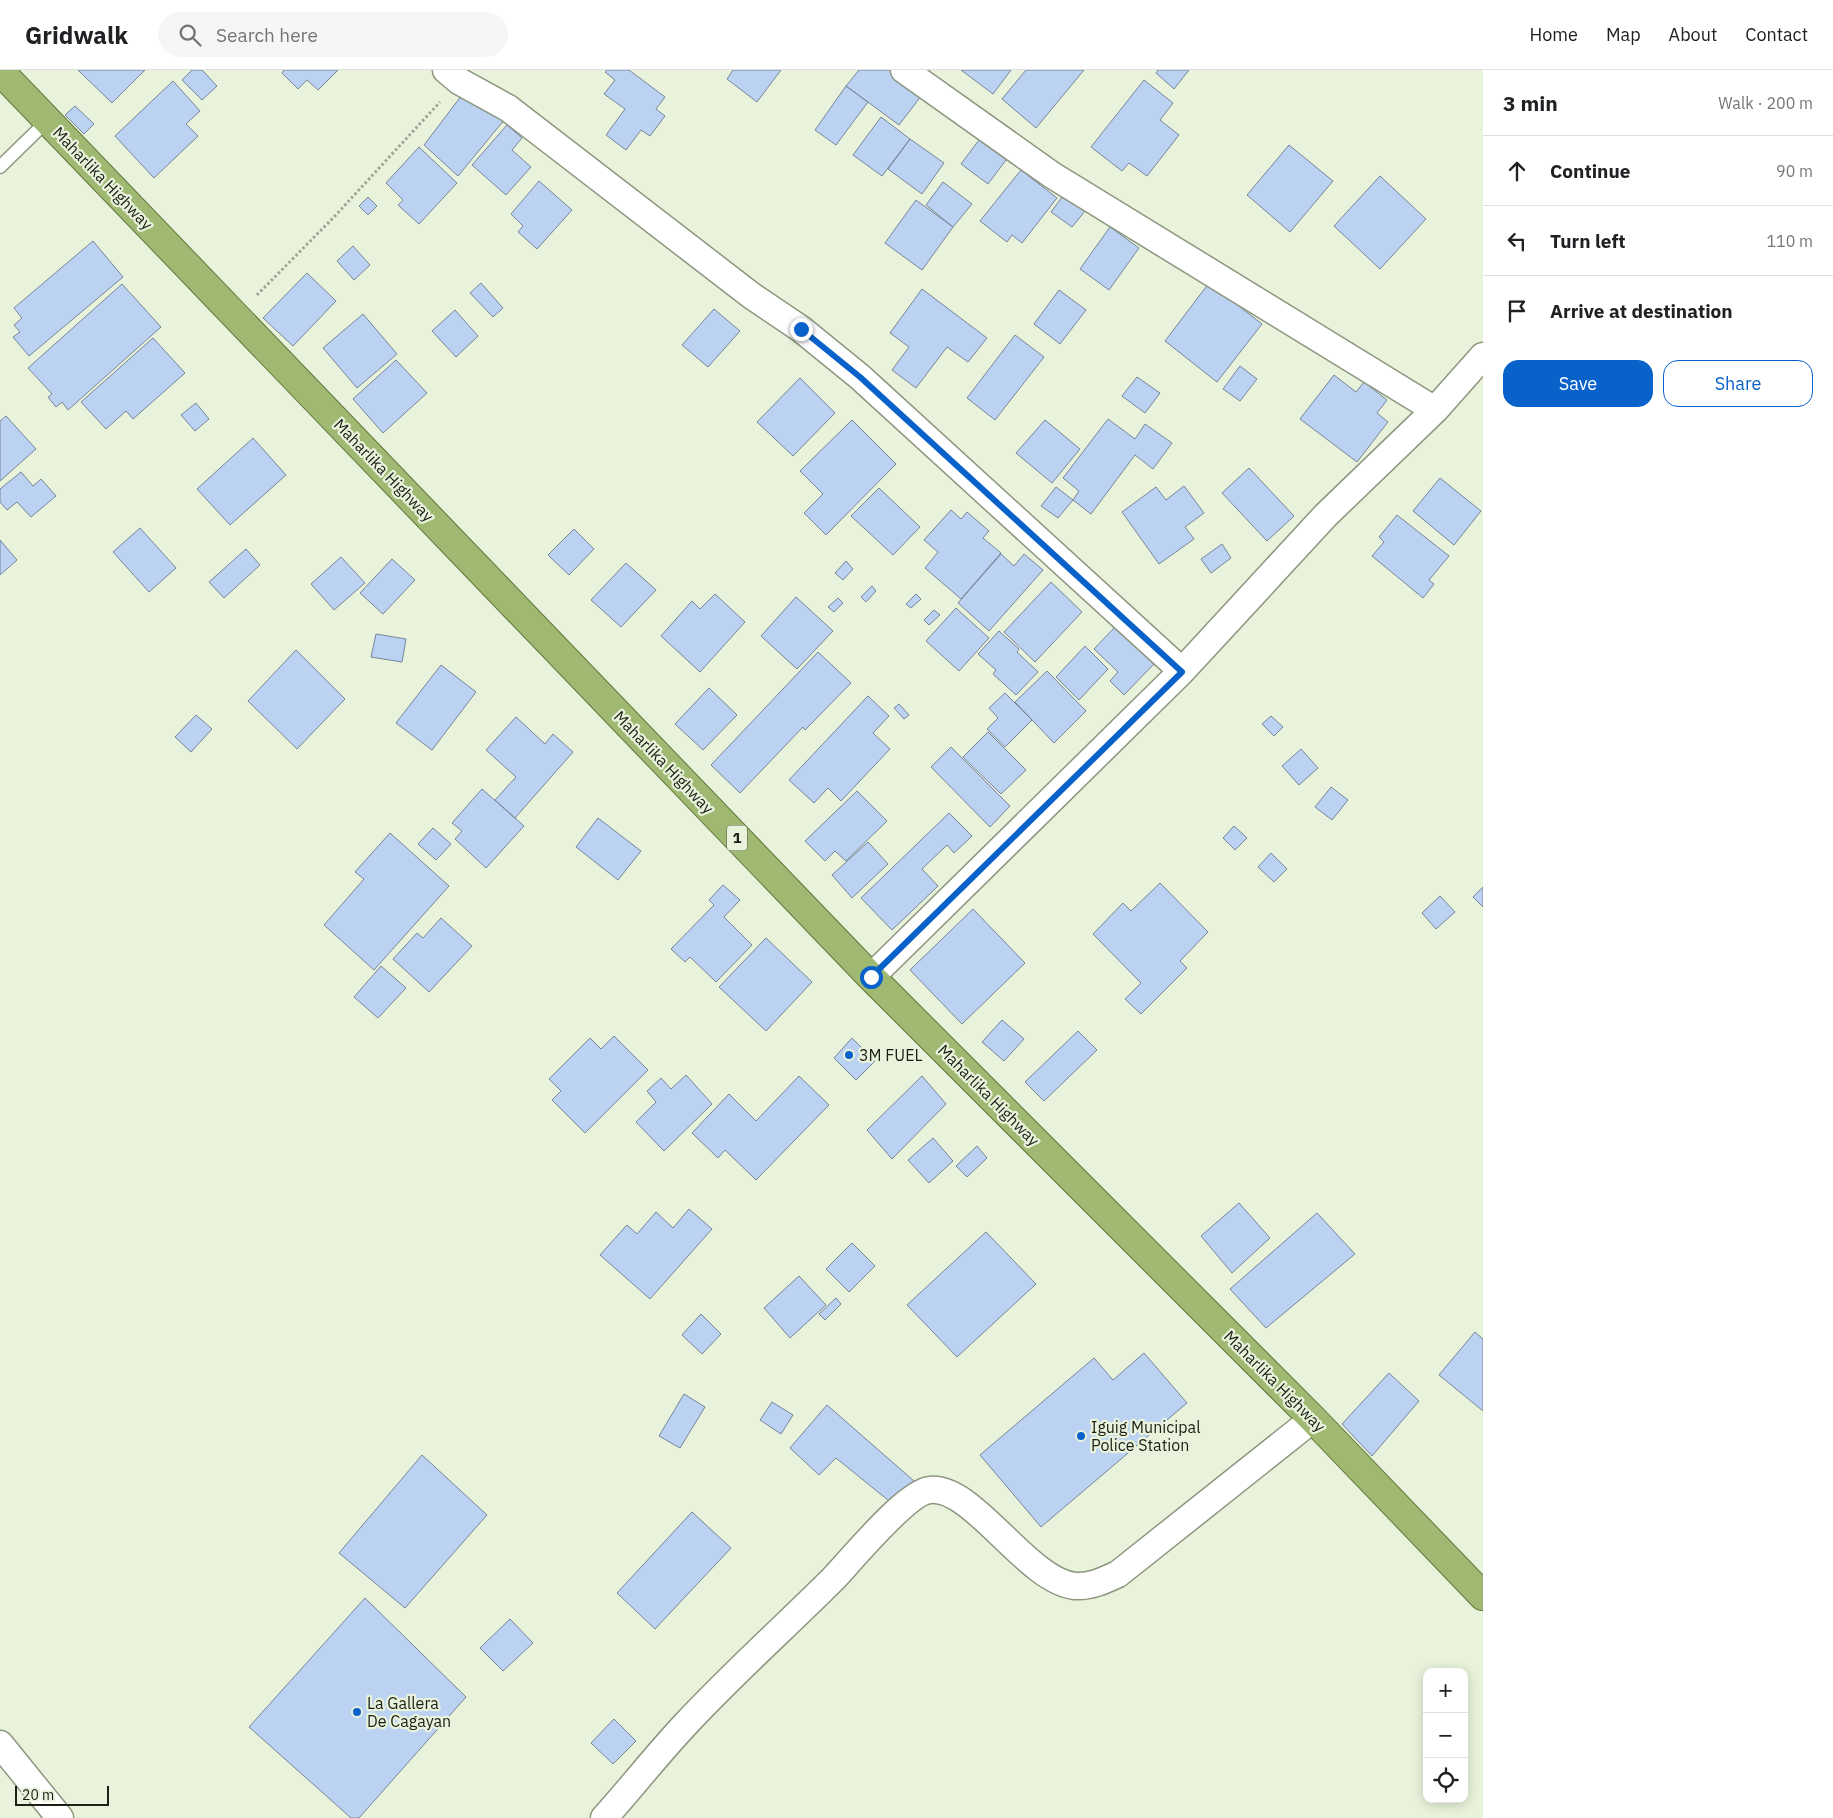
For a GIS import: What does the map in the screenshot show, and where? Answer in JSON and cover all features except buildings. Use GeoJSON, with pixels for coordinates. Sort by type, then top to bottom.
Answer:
{"type":"FeatureCollection","features":[{"type":"Feature","properties":{"kind":"highway","name":"Maharlika Highway"},"geometry":{"type":"LineString","coordinates":[[0,71],[871,977],[1313,1419],[1483,1596]]}},
{"type":"Feature","properties":{"kind":"street"},"geometry":{"type":"LineString","coordinates":[[904,70],[1052,175],[1435,410]]}},
{"type":"Feature","properties":{"kind":"street"},"geometry":{"type":"LineString","coordinates":[[453,76],[508,108],[752,296],[801,329],[860,377],[1182,672]]}},
{"type":"Feature","properties":{"kind":"street"},"geometry":{"type":"LineString","coordinates":[[871,977],[1182,672],[1326,515],[1435,410],[1483,356]]}},
{"type":"Feature","properties":{"kind":"street"},"geometry":{"type":"LineString","coordinates":[[604,1818],[684,1726],[834,1578],[912,1497],[930,1490],[948,1494],[965,1503],[1036,1566],[1057,1581],[1075,1586],[1096,1584],[1118,1574],[1313,1419]]}},
{"type":"Feature","properties":{"kind":"street"},"geometry":{"type":"LineString","coordinates":[[0,1744],[60,1818]]}},
{"type":"Feature","properties":{"kind":"lane"},"geometry":{"type":"LineString","coordinates":[[0,167],[48,120]]}},
{"type":"Feature","properties":{"kind":"path"},"geometry":{"type":"LineString","coordinates":[[236,316],[334,217],[453,76]]}},
{"type":"Feature","properties":{"kind":"place","name":"3M FUEL"},"geometry":{"type":"Point","coordinates":[849,1055]}},
{"type":"Feature","properties":{"kind":"place","name":"Iguig Municipal Police Station"},"geometry":{"type":"Point","coordinates":[1081,1436]}},
{"type":"Feature","properties":{"kind":"place","name":"La Gallera De Cagayan"},"geometry":{"type":"Point","coordinates":[357,1712]}},
{"type":"Feature","properties":{"kind":"route"},"geometry":{"type":"LineString","coordinates":[[801,329],[860,377],[1182,672],[871,977]]}}]}
